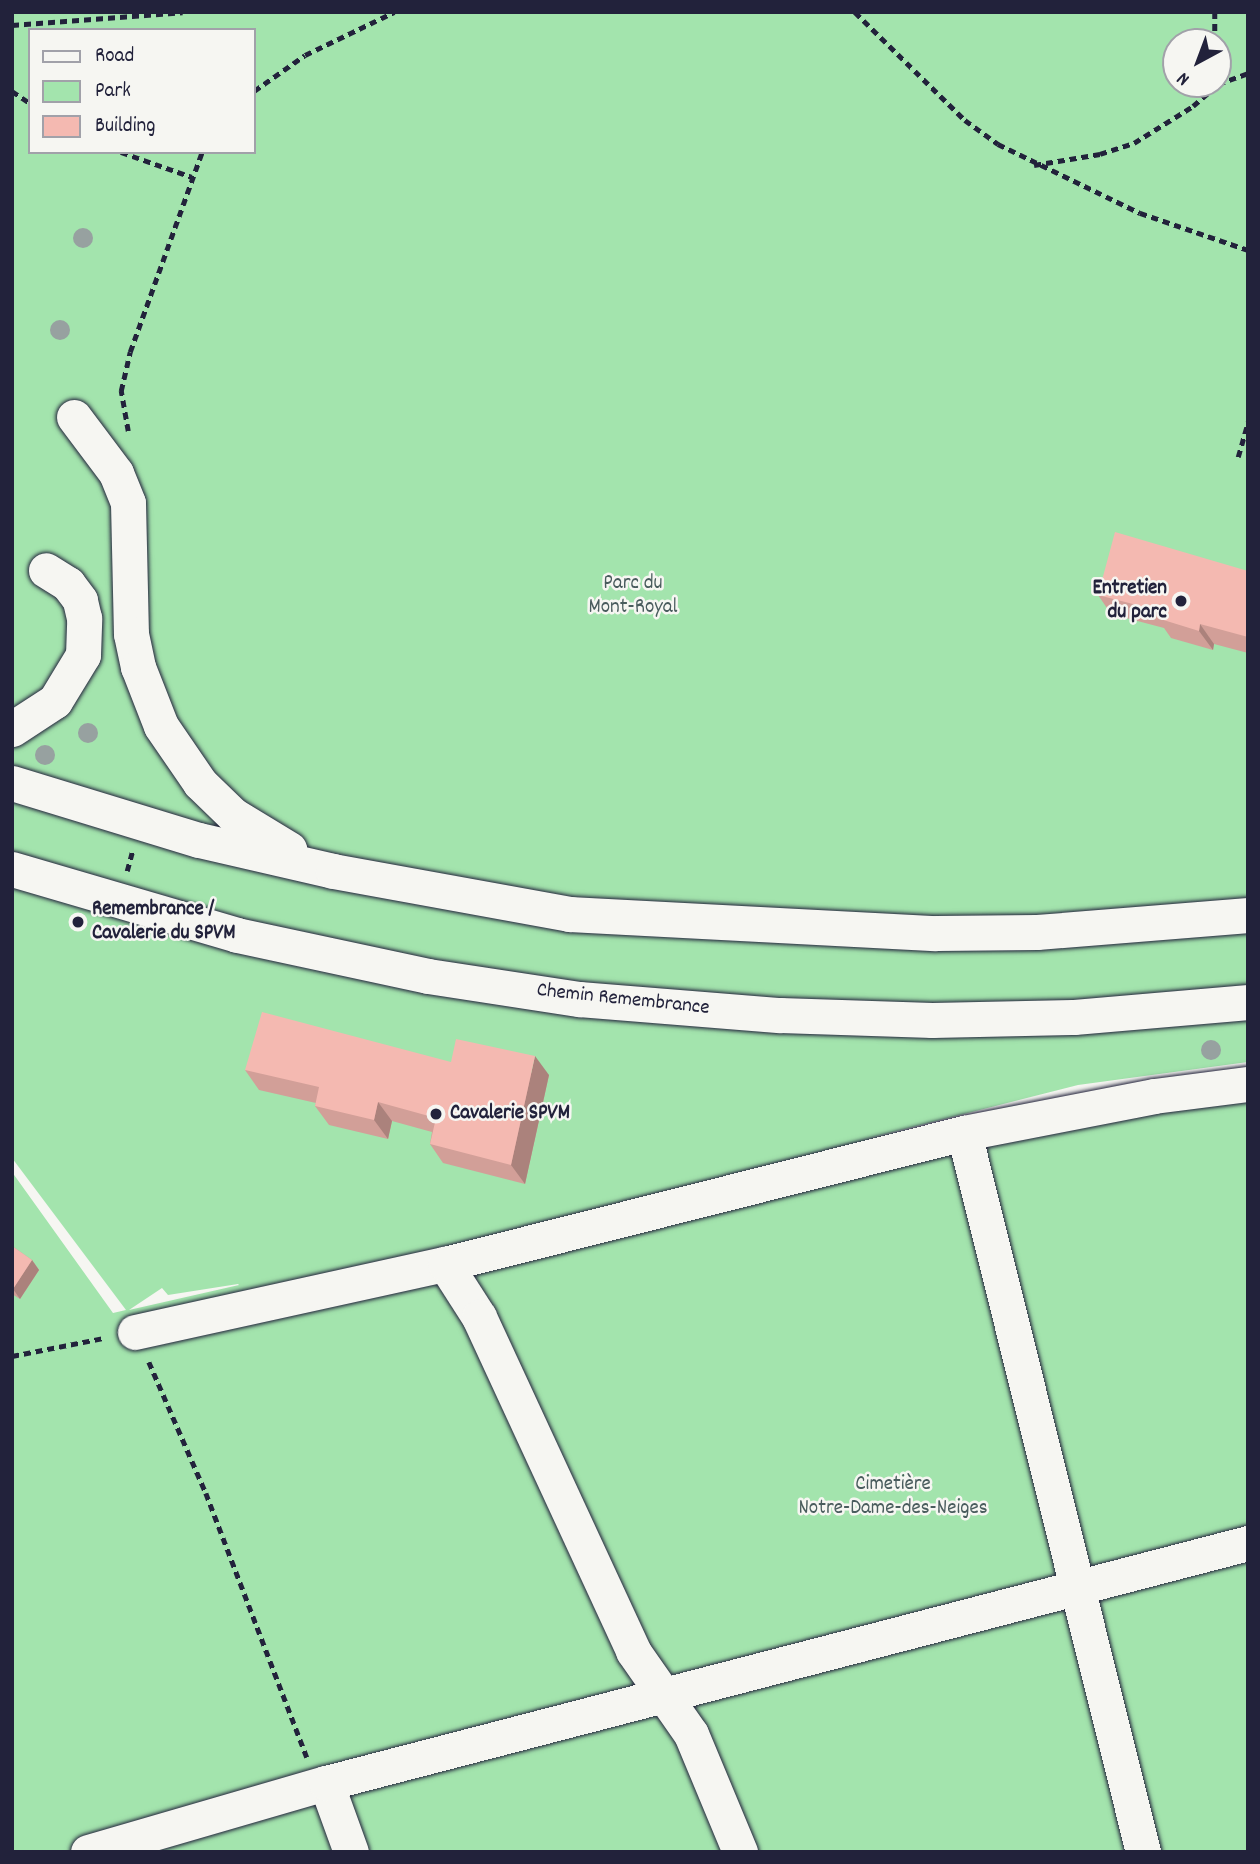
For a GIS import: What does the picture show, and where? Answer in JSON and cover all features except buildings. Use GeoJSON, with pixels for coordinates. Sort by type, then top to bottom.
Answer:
{"type":"FeatureCollection","features":[{"type":"Feature","properties":{"kind":"street"},"geometry":{"type":"LineString","coordinates":[[74,417],[116,473],[128,503],[131,634],[148,698],[166,736],[200,783],[233,815],[269,840],[333,871]]}},
{"type":"Feature","properties":{"kind":"street"},"geometry":{"type":"LineString","coordinates":[[12,729],[55,701],[76,673],[83,655],[84,618],[80,600],[68,584],[46,570]]}},
{"type":"Feature","properties":{"kind":"street"},"geometry":{"type":"LineString","coordinates":[[12,783],[139,824],[333,871],[569,914],[936,933],[1051,931],[1248,915]]}},
{"type":"Feature","properties":{"kind":"street","name":"Chemin Remembrance"},"geometry":{"type":"LineString","coordinates":[[12,869],[237,935],[415,973],[579,999],[780,1015],[932,1020],[1074,1017],[1248,1002]]}},
{"type":"Feature","properties":{"kind":"street"},"geometry":{"type":"LineString","coordinates":[[135,1332],[445,1264],[964,1133],[1154,1096],[1248,1084]]}},
{"type":"Feature","properties":{"kind":"street"},"geometry":{"type":"LineString","coordinates":[[964,1133],[1075,1588],[1143,1852]]}},
{"type":"Feature","properties":{"kind":"street"},"geometry":{"type":"LineString","coordinates":[[445,1264],[479,1317],[633,1651],[691,1734],[740,1852]]}},
{"type":"Feature","properties":{"kind":"street"},"geometry":{"type":"LineString","coordinates":[[88,1852],[326,1783],[1248,1543]]}},
{"type":"Feature","properties":{"kind":"street"},"geometry":{"type":"LineString","coordinates":[[326,1783],[351,1852]]}},
{"type":"Feature","properties":{"kind":"path"},"geometry":{"type":"LineString","coordinates":[[12,25],[183,12]]}},
{"type":"Feature","properties":{"kind":"path"},"geometry":{"type":"LineString","coordinates":[[256,90],[305,55],[394,12]]}},
{"type":"Feature","properties":{"kind":"path"},"geometry":{"type":"LineString","coordinates":[[855,12],[964,120],[1033,165],[1140,213],[1248,250]]}},
{"type":"Feature","properties":{"kind":"path"},"geometry":{"type":"LineString","coordinates":[[12,91],[28,102]]}},
{"type":"Feature","properties":{"kind":"path"},"geometry":{"type":"LineString","coordinates":[[1033,165],[1100,154],[1134,143],[1202,98]]}},
{"type":"Feature","properties":{"kind":"path"},"geometry":{"type":"LineString","coordinates":[[127,154],[192,177]]}},
{"type":"Feature","properties":{"kind":"path"},"geometry":{"type":"LineString","coordinates":[[130,437],[121,391],[130,352],[201,154]]}},
{"type":"Feature","properties":{"kind":"path"},"geometry":{"type":"LineString","coordinates":[[1238,457],[1248,421]]}},
{"type":"Feature","properties":{"kind":"path"},"geometry":{"type":"LineString","coordinates":[[119,902],[139,824]]}},
{"type":"Feature","properties":{"kind":"path"},"geometry":{"type":"LineString","coordinates":[[12,1356],[135,1332],[205,1493],[307,1756],[326,1783]]}},
{"type":"Feature","properties":{"kind":"green space","name":"Parc du Mont-Royal"},"geometry":{"type":"Polygon","coordinates":[[[12,12],[1248,12],[1248,1062],[1078,1085],[862,1140],[1012,1106],[1248,1069],[1248,1852],[12,1852],[12,1172],[113,1313],[126,1310],[12,1158],[12,12]],[[239,1285],[168,1295],[162,1288],[129,1310],[239,1285]]]}},
{"type":"Feature","properties":{"kind":"place","name":"Entretien du parc"},"geometry":{"type":"Point","coordinates":[1181,601]}},
{"type":"Feature","properties":{"kind":"place","name":"Remembrance / Cavalerie du SPVM"},"geometry":{"type":"Point","coordinates":[78,922]}},
{"type":"Feature","properties":{"kind":"place","name":"Cavalerie SPVM"},"geometry":{"type":"Point","coordinates":[436,1114]}},
{"type":"Feature","properties":{"kind":"park label","name":"Cimetière Notre-Dame-des-Neiges"},"geometry":{"type":"Point","coordinates":[893,1497]}}]}
